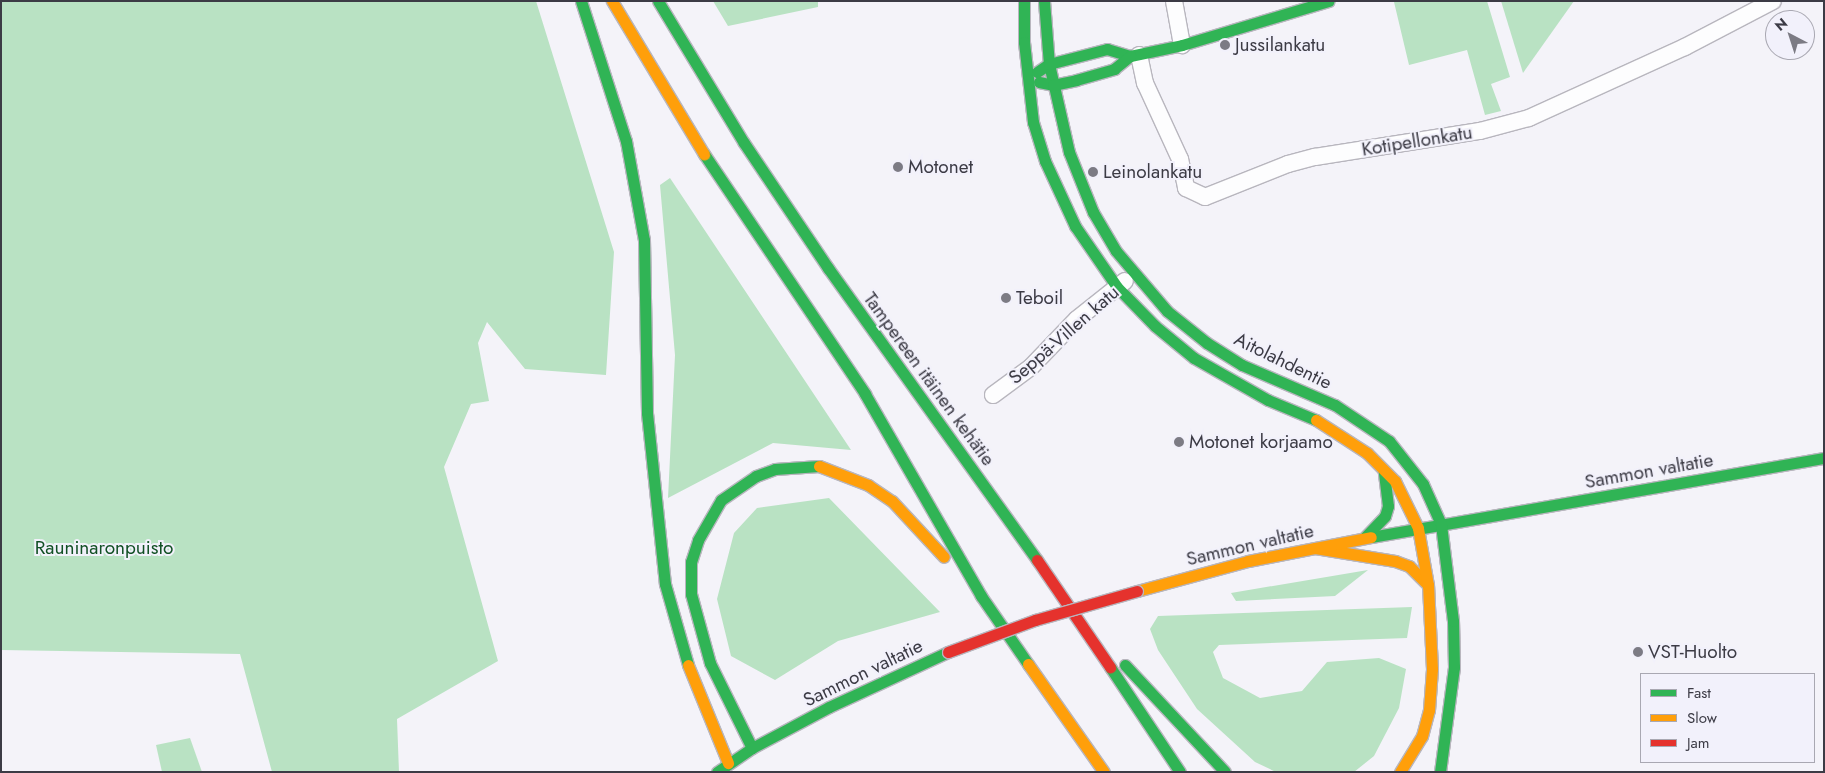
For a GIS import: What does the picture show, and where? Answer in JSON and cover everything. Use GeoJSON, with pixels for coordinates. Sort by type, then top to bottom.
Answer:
{"type":"FeatureCollection","features":[{"type":"Feature","properties":{"kind":"main road"},"geometry":{"type":"LineString","coordinates":[[582,1],[626,141],[644,240],[647,413],[665,584],[695,688],[728,763]]}},
{"type":"Feature","properties":{"kind":"main road"},"geometry":{"type":"LineString","coordinates":[[612,1],[708,161],[865,394],[981,596],[1104,772]]}},
{"type":"Feature","properties":{"kind":"main road","name":"Tampereen itäinen kehätie"},"geometry":{"type":"LineString","coordinates":[[658,1],[744,143],[828,268],[1069,605],[1180,772]]}},
{"type":"Feature","properties":{"kind":"main road","name":"Aitolahdentie"},"geometry":{"type":"LineString","coordinates":[[1024,1],[1027,79],[1033,122],[1058,191],[1075,226],[1117,287],[1155,326],[1194,358],[1259,395],[1325,424],[1360,448],[1382,468],[1403,495],[1418,528],[1428,586],[1432,669],[1428,710],[1422,736],[1400,772]]}},
{"type":"Feature","properties":{"kind":"main road","name":"Aitolahdentie"},"geometry":{"type":"LineString","coordinates":[[1044,1],[1049,64],[1070,152],[1089,203],[1116,252],[1167,311],[1207,342],[1242,365],[1335,405],[1372,428],[1406,460],[1434,504],[1441,524],[1453,621],[1454,667],[1440,772]]}},
{"type":"Feature","properties":{"kind":"main road"},"geometry":{"type":"LineString","coordinates":[[1027,79],[1053,85],[1114,69],[1135,55],[1182,44],[1329,1]]}},
{"type":"Feature","properties":{"kind":"main road"},"geometry":{"type":"LineString","coordinates":[[1027,79],[1049,64],[1107,49],[1135,55]]}},
{"type":"Feature","properties":{"kind":"main road","name":"Sammon valtatie"},"geometry":{"type":"LineString","coordinates":[[717,772],[752,748],[862,690],[948,652],[1035,620],[1137,591],[1248,561],[1364,538],[1824,458]]}},
{"type":"Feature","properties":{"kind":"main road"},"geometry":{"type":"LineString","coordinates":[[752,748],[710,663],[691,594],[692,562],[698,540],[721,500],[737,487],[756,476],[798,466],[822,466],[843,472],[868,485],[906,514],[981,596]]}},
{"type":"Feature","properties":{"kind":"main road"},"geometry":{"type":"LineString","coordinates":[[1364,538],[1385,516],[1388,506],[1388,490],[1382,468]]}},
{"type":"Feature","properties":{"kind":"main road"},"geometry":{"type":"LineString","coordinates":[[1315,548],[1396,560],[1409,566],[1428,586]]}},
{"type":"Feature","properties":{"kind":"main road"},"geometry":{"type":"LineString","coordinates":[[1069,605],[1225,772]]}},
{"type":"Feature","properties":{"kind":"street"},"geometry":{"type":"LineString","coordinates":[[1174,1],[1182,44]]}},
{"type":"Feature","properties":{"kind":"street","name":"Kotipellonkatu"},"geometry":{"type":"LineString","coordinates":[[1135,55],[1145,83],[1180,159],[1186,188],[1204,196],[1288,164],[1316,157],[1480,131],[1529,118],[1685,47],[1773,1]]}},
{"type":"Feature","properties":{"kind":"street","name":"Seppä-Villen katu"},"geometry":{"type":"LineString","coordinates":[[993,395],[1031,367],[1077,319],[1134,274]]}},
{"type":"Feature","properties":{"kind":"green space","name":"Rauninaronpuisto"},"geometry":{"type":"Polygon","coordinates":[[[1,1],[536,1],[614,252],[606,375],[525,369],[487,322],[478,343],[489,401],[471,404],[444,467],[498,661],[397,719],[399,772],[272,772],[240,654],[1,650],[1,1]]]}},
{"type":"Feature","properties":{"kind":"green space"},"geometry":{"type":"Polygon","coordinates":[[[713,1],[818,1],[818,7],[728,26],[713,1]]]}},
{"type":"Feature","properties":{"kind":"green space"},"geometry":{"type":"Polygon","coordinates":[[[1487,1],[1510,77],[1491,84],[1501,111],[1485,115],[1467,50],[1409,65],[1394,2],[1487,1]]]}},
{"type":"Feature","properties":{"kind":"green space"},"geometry":{"type":"Polygon","coordinates":[[[1501,1],[1574,1],[1523,73],[1501,1]]]}},
{"type":"Feature","properties":{"kind":"green space"},"geometry":{"type":"Polygon","coordinates":[[[670,178],[851,450],[773,443],[668,498],[675,355],[660,185],[670,178]]]}},
{"type":"Feature","properties":{"kind":"green space"},"geometry":{"type":"Polygon","coordinates":[[[829,498],[940,612],[838,641],[775,680],[731,656],[717,599],[734,533],[757,508],[829,498]]]}},
{"type":"Feature","properties":{"kind":"green space"},"geometry":{"type":"Polygon","coordinates":[[[1368,570],[1335,596],[1236,601],[1231,593],[1368,570]]]}},
{"type":"Feature","properties":{"kind":"green space"},"geometry":{"type":"Polygon","coordinates":[[[1412,607],[1407,638],[1219,645],[1213,652],[1223,678],[1260,698],[1302,691],[1327,662],[1379,658],[1406,669],[1399,708],[1374,756],[1354,772],[1276,772],[1255,762],[1197,709],[1158,650],[1150,629],[1158,616],[1412,607]]]}},
{"type":"Feature","properties":{"kind":"green space"},"geometry":{"type":"Polygon","coordinates":[[[190,738],[202,772],[162,772],[156,745],[190,738]]]}},
{"type":"Feature","properties":{"kind":"traffic: fast"},"geometry":{"type":"LineString","coordinates":[[581,1],[626,141],[644,240],[647,413],[665,584],[688,665]]}},
{"type":"Feature","properties":{"kind":"traffic: fast"},"geometry":{"type":"LineString","coordinates":[[658,1],[744,143],[828,268],[1037,560]]}},
{"type":"Feature","properties":{"kind":"traffic: fast"},"geometry":{"type":"LineString","coordinates":[[1024,1],[1024,42],[1033,122],[1045,161],[1075,226],[1117,287],[1155,326],[1194,358],[1268,400],[1316,420]]}},
{"type":"Feature","properties":{"kind":"traffic: fast"},"geometry":{"type":"LineString","coordinates":[[1044,1],[1049,64],[1069,152],[1093,212],[1116,251],[1167,311],[1207,343],[1242,365],[1335,405],[1389,441],[1423,484],[1441,524]]}},
{"type":"Feature","properties":{"kind":"traffic: fast"},"geometry":{"type":"LineString","coordinates":[[1037,72],[1049,64],[1107,49],[1130,56],[1182,45],[1329,1]]}},
{"type":"Feature","properties":{"kind":"traffic: fast"},"geometry":{"type":"LineString","coordinates":[[1039,82],[1053,85],[1076,80],[1114,69],[1130,56]]}},
{"type":"Feature","properties":{"kind":"traffic: fast"},"geometry":{"type":"LineString","coordinates":[[704,154],[865,394],[981,596],[1028,664]]}},
{"type":"Feature","properties":{"kind":"traffic: fast"},"geometry":{"type":"LineString","coordinates":[[1371,537],[1824,458]]}},
{"type":"Feature","properties":{"kind":"traffic: fast"},"geometry":{"type":"LineString","coordinates":[[752,748],[710,663],[691,594],[691,562],[698,540],[721,500],[756,476],[775,469],[819,466]]}},
{"type":"Feature","properties":{"kind":"traffic: fast"},"geometry":{"type":"LineString","coordinates":[[1364,538],[1385,516],[1388,506],[1384,471]]}},
{"type":"Feature","properties":{"kind":"traffic: fast"},"geometry":{"type":"LineString","coordinates":[[1440,772],[1454,667],[1453,621],[1441,524]]}},
{"type":"Feature","properties":{"kind":"traffic: fast"},"geometry":{"type":"LineString","coordinates":[[717,772],[752,748],[829,707],[948,652]]}},
{"type":"Feature","properties":{"kind":"traffic: fast"},"geometry":{"type":"LineString","coordinates":[[1125,665],[1225,772]]}},
{"type":"Feature","properties":{"kind":"traffic: fast"},"geometry":{"type":"LineString","coordinates":[[1110,667],[1180,772]]}},
{"type":"Feature","properties":{"kind":"traffic: slow"},"geometry":{"type":"LineString","coordinates":[[612,1],[704,154]]}},
{"type":"Feature","properties":{"kind":"traffic: slow"},"geometry":{"type":"LineString","coordinates":[[1316,420],[1367,453],[1395,481],[1418,528]]}},
{"type":"Feature","properties":{"kind":"traffic: slow"},"geometry":{"type":"LineString","coordinates":[[819,466],[868,485],[892,501],[944,557]]}},
{"type":"Feature","properties":{"kind":"traffic: slow"},"geometry":{"type":"LineString","coordinates":[[1400,772],[1422,736],[1429,710],[1432,669],[1428,585],[1418,528]]}},
{"type":"Feature","properties":{"kind":"traffic: slow"},"geometry":{"type":"LineString","coordinates":[[1137,591],[1248,561],[1371,537]]}},
{"type":"Feature","properties":{"kind":"traffic: slow"},"geometry":{"type":"LineString","coordinates":[[1315,548],[1395,561],[1409,566],[1428,585]]}},
{"type":"Feature","properties":{"kind":"traffic: slow"},"geometry":{"type":"LineString","coordinates":[[1028,664],[1104,772]]}},
{"type":"Feature","properties":{"kind":"traffic: slow"},"geometry":{"type":"LineString","coordinates":[[688,665],[728,763]]}},
{"type":"Feature","properties":{"kind":"traffic: jam"},"geometry":{"type":"LineString","coordinates":[[1037,560],[1110,667]]}},
{"type":"Feature","properties":{"kind":"traffic: jam"},"geometry":{"type":"LineString","coordinates":[[948,652],[1035,620],[1137,591]]}},
{"type":"Feature","properties":{"kind":"place","name":"Jussilankatu"},"geometry":{"type":"Point","coordinates":[1225,45]}},
{"type":"Feature","properties":{"kind":"place","name":"Motonet"},"geometry":{"type":"Point","coordinates":[898,167]}},
{"type":"Feature","properties":{"kind":"place","name":"Leinolankatu"},"geometry":{"type":"Point","coordinates":[1093,172]}},
{"type":"Feature","properties":{"kind":"place","name":"Teboil"},"geometry":{"type":"Point","coordinates":[1006,298]}},
{"type":"Feature","properties":{"kind":"place","name":"Motonet korjaamo"},"geometry":{"type":"Point","coordinates":[1179,442]}},
{"type":"Feature","properties":{"kind":"place","name":"VST-Huolto"},"geometry":{"type":"Point","coordinates":[1638,652]}}]}
